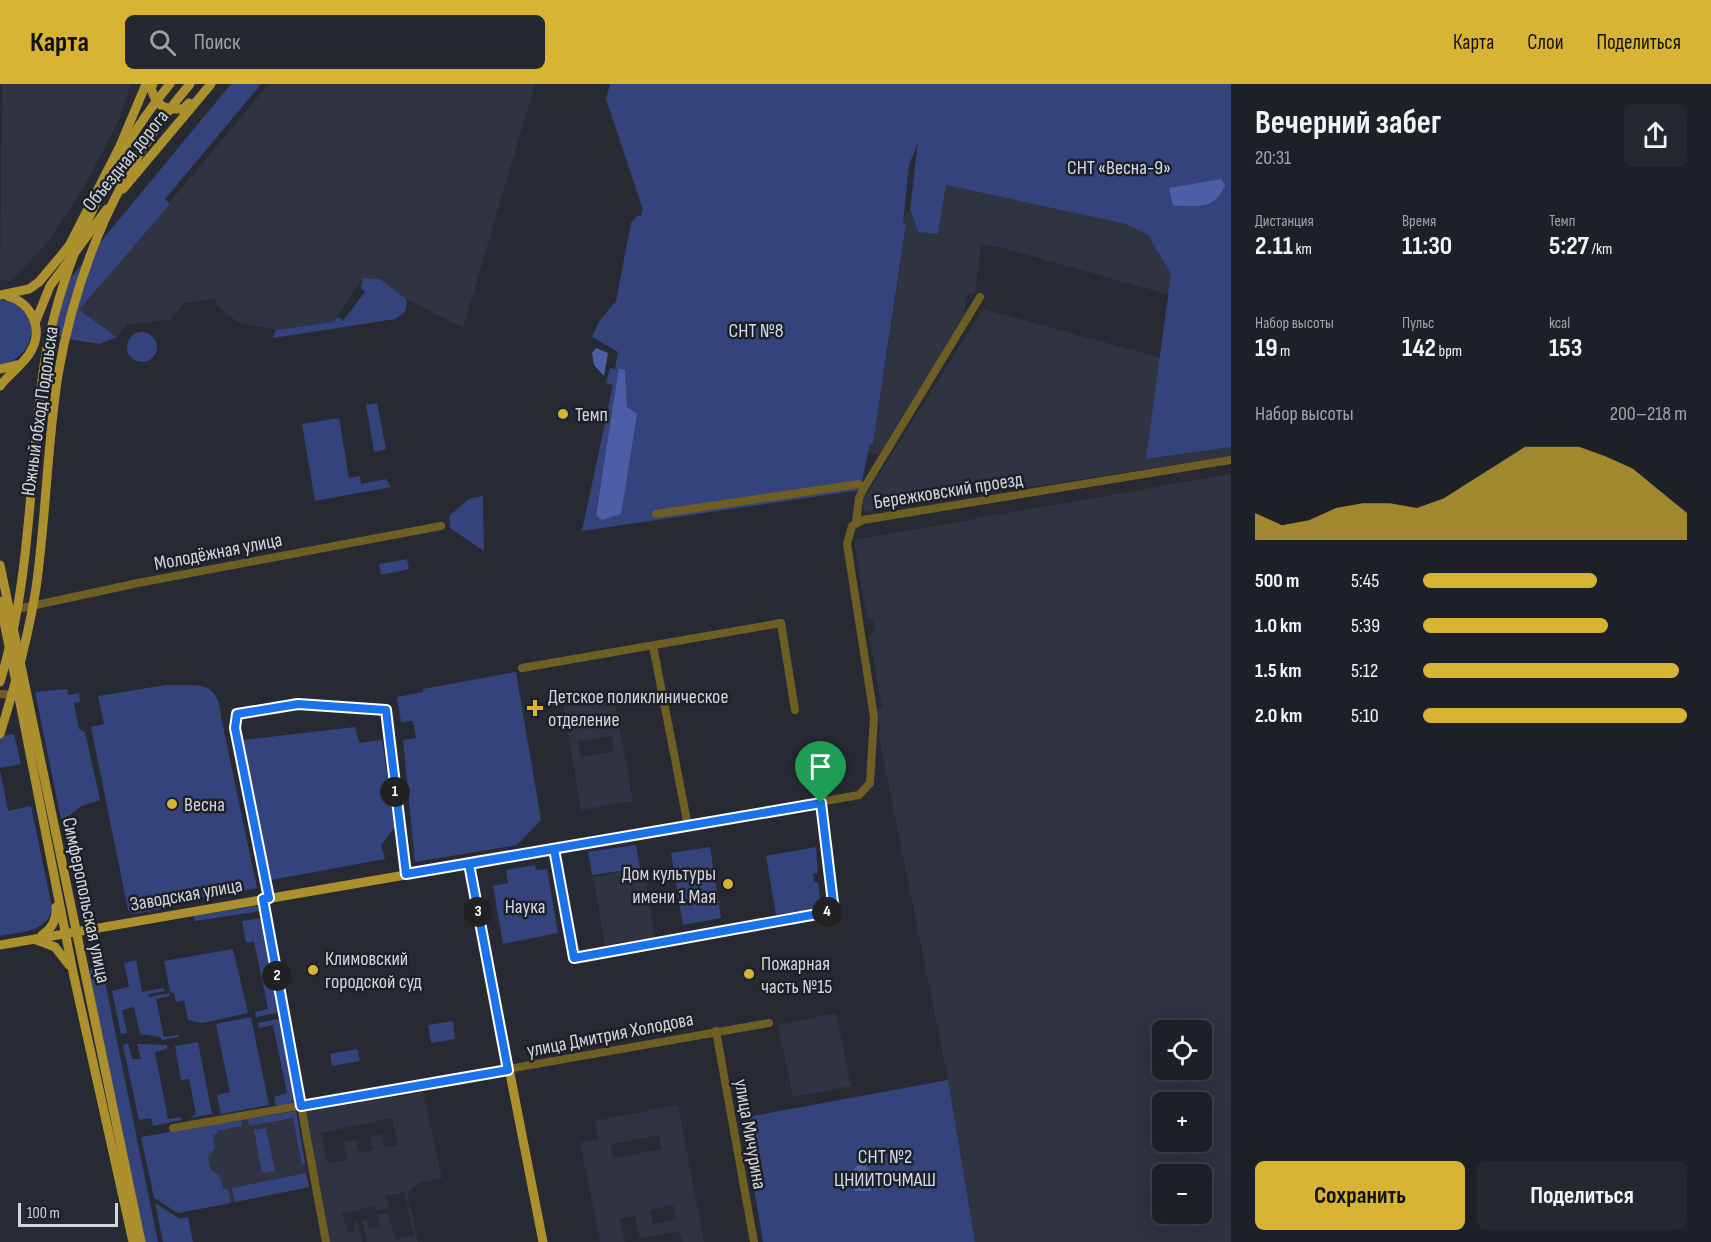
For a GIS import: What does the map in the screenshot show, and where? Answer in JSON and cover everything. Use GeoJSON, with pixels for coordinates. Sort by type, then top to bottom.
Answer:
{"type":"FeatureCollection","features":[{"type":"Feature","properties":{"kind":"main road","name":"Объездная дорога"},"geometry":{"type":"LineString","coordinates":[[1,294],[29,289],[39,282],[69,246],[120,146],[146,84]]}},
{"type":"Feature","properties":{"kind":"main road"},"geometry":{"type":"LineString","coordinates":[[153,84],[151,88],[158,105],[174,110],[183,109],[210,84]]}},
{"type":"Feature","properties":{"kind":"main road","name":"Южный обход Подольска"},"geometry":{"type":"LineString","coordinates":[[0,682],[20,591],[44,370],[55,312],[92,210],[120,156],[170,84]]}},
{"type":"Feature","properties":{"kind":"main road","name":"Южный обход Подольска"},"geometry":{"type":"LineString","coordinates":[[0,734],[22,662],[36,588],[58,376],[70,317],[101,227],[119,189],[140,152],[190,84]]}},
{"type":"Feature","properties":{"kind":"main road","name":"Объездная дорога"},"geometry":{"type":"LineString","coordinates":[[0,386],[32,350],[36,332],[35,323],[43,298],[69,259],[143,164],[210,84]]}},
{"type":"Feature","properties":{"kind":"main road"},"geometry":{"type":"LineString","coordinates":[[1,294],[27,307],[35,323]]}},
{"type":"Feature","properties":{"kind":"main road"},"geometry":{"type":"LineString","coordinates":[[0,369],[19,364]]}},
{"type":"Feature","properties":{"kind":"main road","name":"Симферопольская улица"},"geometry":{"type":"LineString","coordinates":[[0,565],[19,694],[65,933],[133,1242]]}},
{"type":"Feature","properties":{"kind":"main road","name":"Симферопольская улица"},"geometry":{"type":"LineString","coordinates":[[0,601],[6,611],[141,1242]]}},
{"type":"Feature","properties":{"kind":"main road"},"geometry":{"type":"LineString","coordinates":[[469,864],[543,1242]]}},
{"type":"Feature","properties":{"kind":"main road","name":"Заводская улица"},"geometry":{"type":"LineString","coordinates":[[0,945],[469,864]]}},
{"type":"Feature","properties":{"kind":"main road"},"geometry":{"type":"LineString","coordinates":[[34,939],[50,930],[57,914],[56,883]]}},
{"type":"Feature","properties":{"kind":"main road"},"geometry":{"type":"LineString","coordinates":[[34,939],[55,947],[67,960],[74,977]]}},
{"type":"Feature","properties":{"kind":"street"},"geometry":{"type":"LineString","coordinates":[[856,523],[859,498],[864,488],[980,297]]}},
{"type":"Feature","properties":{"kind":"street","name":"Бережковский проезд"},"geometry":{"type":"LineString","coordinates":[[873,707],[847,544],[849,531],[856,523],[1231,460]]}},
{"type":"Feature","properties":{"kind":"street"},"geometry":{"type":"LineString","coordinates":[[656,514],[859,484],[864,488]]}},
{"type":"Feature","properties":{"kind":"street","name":"Молодёжная улица"},"geometry":{"type":"LineString","coordinates":[[6,611],[149,581],[441,526]]}},
{"type":"Feature","properties":{"kind":"street"},"geometry":{"type":"LineString","coordinates":[[522,668],[781,623],[795,710]]}},
{"type":"Feature","properties":{"kind":"street"},"geometry":{"type":"LineString","coordinates":[[653,646],[688,826]]}},
{"type":"Feature","properties":{"kind":"street"},"geometry":{"type":"LineString","coordinates":[[0,694],[19,694]]}},
{"type":"Feature","properties":{"kind":"street"},"geometry":{"type":"LineString","coordinates":[[326,1242],[235,728],[237,714],[298,704],[386,710],[406,874]]}},
{"type":"Feature","properties":{"kind":"street","name":"Заводская улица"},"geometry":{"type":"LineString","coordinates":[[469,864],[859,795],[868,788],[873,707]]}},
{"type":"Feature","properties":{"kind":"street"},"geometry":{"type":"LineString","coordinates":[[554,849],[574,958],[627,950],[834,911],[821,803]]}},
{"type":"Feature","properties":{"kind":"street","name":"улица Дмитрия Холодова"},"geometry":{"type":"LineString","coordinates":[[173,1128],[769,1023]]}},
{"type":"Feature","properties":{"kind":"street","name":"улица Мичурина"},"geometry":{"type":"LineString","coordinates":[[716,1031],[754,1242]]}},
{"type":"Feature","properties":{"kind":"shaded area"},"geometry":{"type":"Polygon","coordinates":[[[2,84],[131,84],[118,122],[85,185],[49,241],[10,282],[0,279],[2,84]]]}},
{"type":"Feature","properties":{"kind":"shaded area"},"geometry":{"type":"Polygon","coordinates":[[[269,84],[535,84],[463,328],[405,298],[380,279],[363,278],[333,322],[276,330],[237,322],[217,305],[215,298],[184,303],[170,320],[128,324],[117,337],[79,310],[269,84]]]}},
{"type":"Feature","properties":{"kind":"shaded area"},"geometry":{"type":"Polygon","coordinates":[[[1221,179],[1225,185],[1216,199],[1210,203],[1197,206],[1173,206],[1169,188],[1221,179]]]}},
{"type":"Feature","properties":{"kind":"shaded area"},"geometry":{"type":"Polygon","coordinates":[[[946,185],[1126,224],[1148,235],[1171,273],[1170,295],[999,247],[981,245],[975,294],[967,294],[964,315],[879,455],[869,453],[870,444],[873,444],[894,308],[906,225],[903,224],[905,211],[910,211],[918,232],[946,185]]]}},
{"type":"Feature","properties":{"kind":"shaded area"},"geometry":{"type":"Polygon","coordinates":[[[983,309],[1161,358],[1147,459],[1231,447],[1231,456],[865,512],[861,503],[983,309]]]}},
{"type":"Feature","properties":{"kind":"shaded area"},"geometry":{"type":"Polygon","coordinates":[[[596,348],[608,353],[604,376],[594,365],[592,353],[596,348]]]}},
{"type":"Feature","properties":{"kind":"shaded area"},"geometry":{"type":"Polygon","coordinates":[[[619,368],[625,370],[627,407],[637,414],[621,514],[602,520],[596,515],[619,368]]]}},
{"type":"Feature","properties":{"kind":"shaded area"},"geometry":{"type":"Polygon","coordinates":[[[1231,474],[1231,1242],[975,1242],[948,1080],[878,732],[881,731],[877,710],[882,708],[869,635],[875,631],[873,618],[867,619],[854,540],[1231,474]]]}},
{"type":"Feature","properties":{"kind":"shaded area"},"geometry":{"type":"Polygon","coordinates":[[[614,697],[633,801],[581,810],[563,706],[614,697]],[[612,736],[578,741],[581,757],[614,751],[612,736]]]}},
{"type":"Feature","properties":{"kind":"shaded area"},"geometry":{"type":"Polygon","coordinates":[[[643,868],[655,937],[605,945],[593,877],[643,868]]]}},
{"type":"Feature","properties":{"kind":"shaded area"},"geometry":{"type":"Polygon","coordinates":[[[836,1013],[851,1086],[793,1097],[778,1025],[836,1013]]]}},
{"type":"Feature","properties":{"kind":"shaded area"},"geometry":{"type":"Polygon","coordinates":[[[423,1092],[442,1178],[419,1183],[407,1194],[418,1242],[367,1242],[362,1220],[367,1219],[369,1228],[379,1226],[377,1215],[389,1213],[395,1240],[414,1236],[404,1192],[386,1196],[389,1208],[375,1211],[374,1206],[342,1213],[347,1233],[355,1231],[354,1222],[358,1221],[362,1242],[330,1242],[305,1112],[423,1092]],[[392,1118],[321,1133],[328,1164],[347,1160],[343,1142],[356,1139],[360,1153],[373,1150],[370,1137],[382,1134],[385,1148],[398,1145],[392,1118]]]}},
{"type":"Feature","properties":{"kind":"shaded area"},"geometry":{"type":"Polygon","coordinates":[[[678,1105],[704,1242],[682,1242],[679,1231],[640,1239],[635,1216],[620,1219],[625,1242],[600,1242],[580,1143],[598,1139],[595,1121],[678,1105]],[[659,1135],[611,1144],[613,1158],[662,1149],[659,1135]],[[673,1205],[650,1210],[653,1224],[676,1219],[673,1205]]]}},
{"type":"Feature","properties":{"kind":"shaded area"},"geometry":{"type":"Polygon","coordinates":[[[296,1111],[309,1187],[178,1213],[161,1133],[296,1111]]]}},
{"type":"Feature","properties":{"kind":"shaded area"},"geometry":{"type":"Polygon","coordinates":[[[858,1165],[867,1166],[874,1185],[870,1191],[855,1191],[853,1170],[858,1165]]]}},
{"type":"Feature","properties":{"kind":"green space"},"geometry":{"type":"Polygon","coordinates":[[[231,84],[261,84],[165,199],[170,204],[79,310],[117,337],[99,344],[61,338],[52,319],[55,297],[231,84]]]}},
{"type":"Feature","properties":{"kind":"green space"},"geometry":{"type":"Polygon","coordinates":[[[610,84],[1231,84],[1231,447],[1146,459],[1171,274],[1148,235],[1126,224],[946,185],[938,234],[918,232],[910,209],[918,142],[909,165],[903,224],[906,224],[873,444],[870,444],[860,490],[582,531],[613,385],[606,383],[610,368],[615,369],[618,352],[592,337],[600,320],[616,301],[631,223],[637,216],[641,216],[643,210],[606,99],[610,84]],[[620,368],[596,514],[602,519],[627,407],[625,370],[620,368]]]}},
{"type":"Feature","properties":{"kind":"green space"},"geometry":{"type":"Polygon","coordinates":[[[363,278],[380,279],[405,298],[407,302],[405,312],[395,319],[273,338],[276,330],[333,322],[338,317],[343,321],[365,292],[361,288],[363,278]]]}},
{"type":"Feature","properties":{"kind":"green space"},"geometry":{"type":"Polygon","coordinates":[[[0,300],[14,303],[23,310],[32,330],[30,341],[24,351],[14,359],[0,365],[0,300]]]}},
{"type":"Feature","properties":{"kind":"green space"},"geometry":{"type":"Polygon","coordinates":[[[142,332],[153,336],[157,347],[153,358],[142,362],[131,358],[127,347],[131,336],[142,332]]]}},
{"type":"Feature","properties":{"kind":"green space"},"geometry":{"type":"Polygon","coordinates":[[[377,403],[386,449],[377,452],[374,451],[366,405],[377,403]]]}},
{"type":"Feature","properties":{"kind":"green space"},"geometry":{"type":"Polygon","coordinates":[[[339,418],[349,478],[360,476],[361,484],[386,479],[391,487],[315,501],[302,424],[339,418]]]}},
{"type":"Feature","properties":{"kind":"green space"},"geometry":{"type":"Polygon","coordinates":[[[483,496],[484,551],[450,528],[449,516],[469,499],[483,496]]]}},
{"type":"Feature","properties":{"kind":"green space"},"geometry":{"type":"Polygon","coordinates":[[[407,559],[409,569],[381,575],[379,564],[407,559]]]}},
{"type":"Feature","properties":{"kind":"green space"},"geometry":{"type":"Polygon","coordinates":[[[516,672],[541,820],[517,845],[415,862],[403,740],[416,738],[413,721],[401,722],[397,697],[423,692],[423,689],[516,672]]]}},
{"type":"Feature","properties":{"kind":"green space","name":"Весна"},"geometry":{"type":"Polygon","coordinates":[[[166,685],[204,687],[216,696],[257,888],[182,900],[181,897],[166,899],[167,908],[134,914],[128,910],[91,727],[104,724],[98,696],[166,685]]]}},
{"type":"Feature","properties":{"kind":"green space"},"geometry":{"type":"Polygon","coordinates":[[[67,689],[68,695],[79,693],[80,702],[74,703],[79,729],[85,732],[100,800],[81,806],[64,820],[61,819],[35,692],[67,689]]]}},
{"type":"Feature","properties":{"kind":"green space"},"geometry":{"type":"Polygon","coordinates":[[[0,722],[2,736],[14,734],[21,764],[0,768],[0,722]]]}},
{"type":"Feature","properties":{"kind":"green space"},"geometry":{"type":"Polygon","coordinates":[[[355,727],[359,743],[382,740],[395,827],[381,845],[385,859],[271,880],[243,740],[355,727]]]}},
{"type":"Feature","properties":{"kind":"green space"},"geometry":{"type":"Polygon","coordinates":[[[0,770],[8,811],[31,806],[52,907],[46,922],[40,926],[24,932],[0,936],[0,770]]]}},
{"type":"Feature","properties":{"kind":"green space"},"geometry":{"type":"Polygon","coordinates":[[[636,845],[640,868],[592,875],[588,852],[636,845]]]}},
{"type":"Feature","properties":{"kind":"green space"},"geometry":{"type":"Polygon","coordinates":[[[710,847],[721,918],[683,925],[671,853],[710,847]]]}},
{"type":"Feature","properties":{"kind":"green space"},"geometry":{"type":"Polygon","coordinates":[[[816,847],[818,873],[813,874],[814,882],[818,882],[821,907],[776,915],[766,856],[816,847]]]}},
{"type":"Feature","properties":{"kind":"green space","name":"Наука"},"geometry":{"type":"Polygon","coordinates":[[[535,865],[536,870],[547,869],[558,933],[503,944],[493,886],[508,883],[506,870],[535,865]]]}},
{"type":"Feature","properties":{"kind":"green space"},"geometry":{"type":"Polygon","coordinates":[[[256,906],[261,911],[195,921],[194,916],[256,906]]]}},
{"type":"Feature","properties":{"kind":"green space"},"geometry":{"type":"Polygon","coordinates":[[[263,918],[281,1012],[256,1017],[255,1012],[268,1009],[254,941],[246,943],[242,921],[263,918]]]}},
{"type":"Feature","properties":{"kind":"green space"},"geometry":{"type":"Polygon","coordinates":[[[233,949],[248,1013],[202,1023],[188,1020],[184,1000],[176,1002],[174,993],[170,991],[164,961],[233,949]]]}},
{"type":"Feature","properties":{"kind":"green space"},"geometry":{"type":"Polygon","coordinates":[[[136,960],[142,992],[164,988],[164,991],[149,994],[149,997],[169,993],[170,996],[156,999],[164,1037],[178,1035],[179,1037],[162,1040],[160,1037],[140,1034],[134,1007],[122,1010],[127,1033],[121,1034],[112,991],[129,987],[124,963],[136,960]]]}},
{"type":"Feature","properties":{"kind":"green space"},"geometry":{"type":"Polygon","coordinates":[[[97,963],[99,972],[103,972],[158,1242],[145,1242],[90,976],[90,970],[97,963]]]}},
{"type":"Feature","properties":{"kind":"green space"},"geometry":{"type":"Polygon","coordinates":[[[251,1017],[269,1105],[221,1114],[217,1095],[230,1092],[216,1024],[251,1017]]]}},
{"type":"Feature","properties":{"kind":"green space"},"geometry":{"type":"Polygon","coordinates":[[[282,1018],[296,1096],[292,1103],[276,1106],[274,1097],[287,1093],[273,1025],[259,1028],[258,1023],[282,1018]]]}},
{"type":"Feature","properties":{"kind":"green space"},"geometry":{"type":"Polygon","coordinates":[[[453,1021],[455,1039],[431,1043],[428,1025],[453,1021]]]}},
{"type":"Feature","properties":{"kind":"green space"},"geometry":{"type":"Polygon","coordinates":[[[198,1042],[212,1114],[189,1118],[196,1114],[189,1079],[181,1080],[175,1046],[198,1042]]]}},
{"type":"Feature","properties":{"kind":"green space"},"geometry":{"type":"Polygon","coordinates":[[[128,1043],[132,1059],[141,1059],[137,1044],[167,1045],[167,1049],[155,1052],[168,1119],[181,1117],[182,1120],[153,1126],[151,1118],[139,1120],[123,1045],[128,1043]]]}},
{"type":"Feature","properties":{"kind":"green space"},"geometry":{"type":"Polygon","coordinates":[[[357,1049],[360,1061],[332,1066],[330,1054],[357,1049]]]}},
{"type":"Feature","properties":{"kind":"green space","name":"СНТ №2 ЦНИИТОЧМАШ"},"geometry":{"type":"Polygon","coordinates":[[[948,1080],[975,1242],[763,1242],[742,1118],[948,1080]]]}},
{"type":"Feature","properties":{"kind":"green space"},"geometry":{"type":"Polygon","coordinates":[[[296,1111],[305,1164],[302,1165],[293,1118],[249,1126],[248,1119],[296,1111]]]}},
{"type":"Feature","properties":{"kind":"green space"},"geometry":{"type":"Polygon","coordinates":[[[241,1120],[242,1126],[217,1131],[217,1134],[213,1135],[215,1148],[208,1157],[210,1169],[220,1176],[223,1189],[228,1189],[231,1203],[178,1213],[154,1198],[141,1137],[241,1120]]]}},
{"type":"Feature","properties":{"kind":"green space"},"geometry":{"type":"Polygon","coordinates":[[[266,1128],[275,1171],[262,1173],[254,1130],[266,1128]]]}},
{"type":"Feature","properties":{"kind":"green space"},"geometry":{"type":"Polygon","coordinates":[[[306,1173],[309,1187],[235,1202],[232,1188],[306,1173]]]}},
{"type":"Feature","properties":{"kind":"green space"},"geometry":{"type":"Polygon","coordinates":[[[155,1203],[180,1219],[188,1217],[193,1242],[163,1242],[155,1203]]]}},
{"type":"Feature","properties":{"kind":"place","name":"Темп"},"geometry":{"type":"Point","coordinates":[563,414]}},
{"type":"Feature","properties":{"kind":"place","name":"Детское поликлиническое отделение"},"geometry":{"type":"Point","coordinates":[535,708]}},
{"type":"Feature","properties":{"kind":"place","name":"Весна"},"geometry":{"type":"Point","coordinates":[172,804]}},
{"type":"Feature","properties":{"kind":"place","name":"Дом культуры имени 1 Мая"},"geometry":{"type":"Point","coordinates":[728,884]}},
{"type":"Feature","properties":{"kind":"place","name":"Климовский городской суд"},"geometry":{"type":"Point","coordinates":[313,970]}},
{"type":"Feature","properties":{"kind":"place","name":"Пожарная часть №15"},"geometry":{"type":"Point","coordinates":[749,974]}},
{"type":"Feature","properties":{"kind":"route"},"geometry":{"type":"LineString","coordinates":[[298,704],[386,710],[406,874],[821,803],[834,911],[627,950],[574,958],[554,849],[469,864],[508,1070],[301,1106],[263,899],[269,898],[235,728],[237,714],[298,704]]}},
{"type":"Feature","properties":{"kind":"park label","name":"СНТ «Весна-9»"},"geometry":{"type":"Point","coordinates":[1119,167]}},
{"type":"Feature","properties":{"kind":"park label","name":"СНТ №8"},"geometry":{"type":"Point","coordinates":[756,330]}}]}
